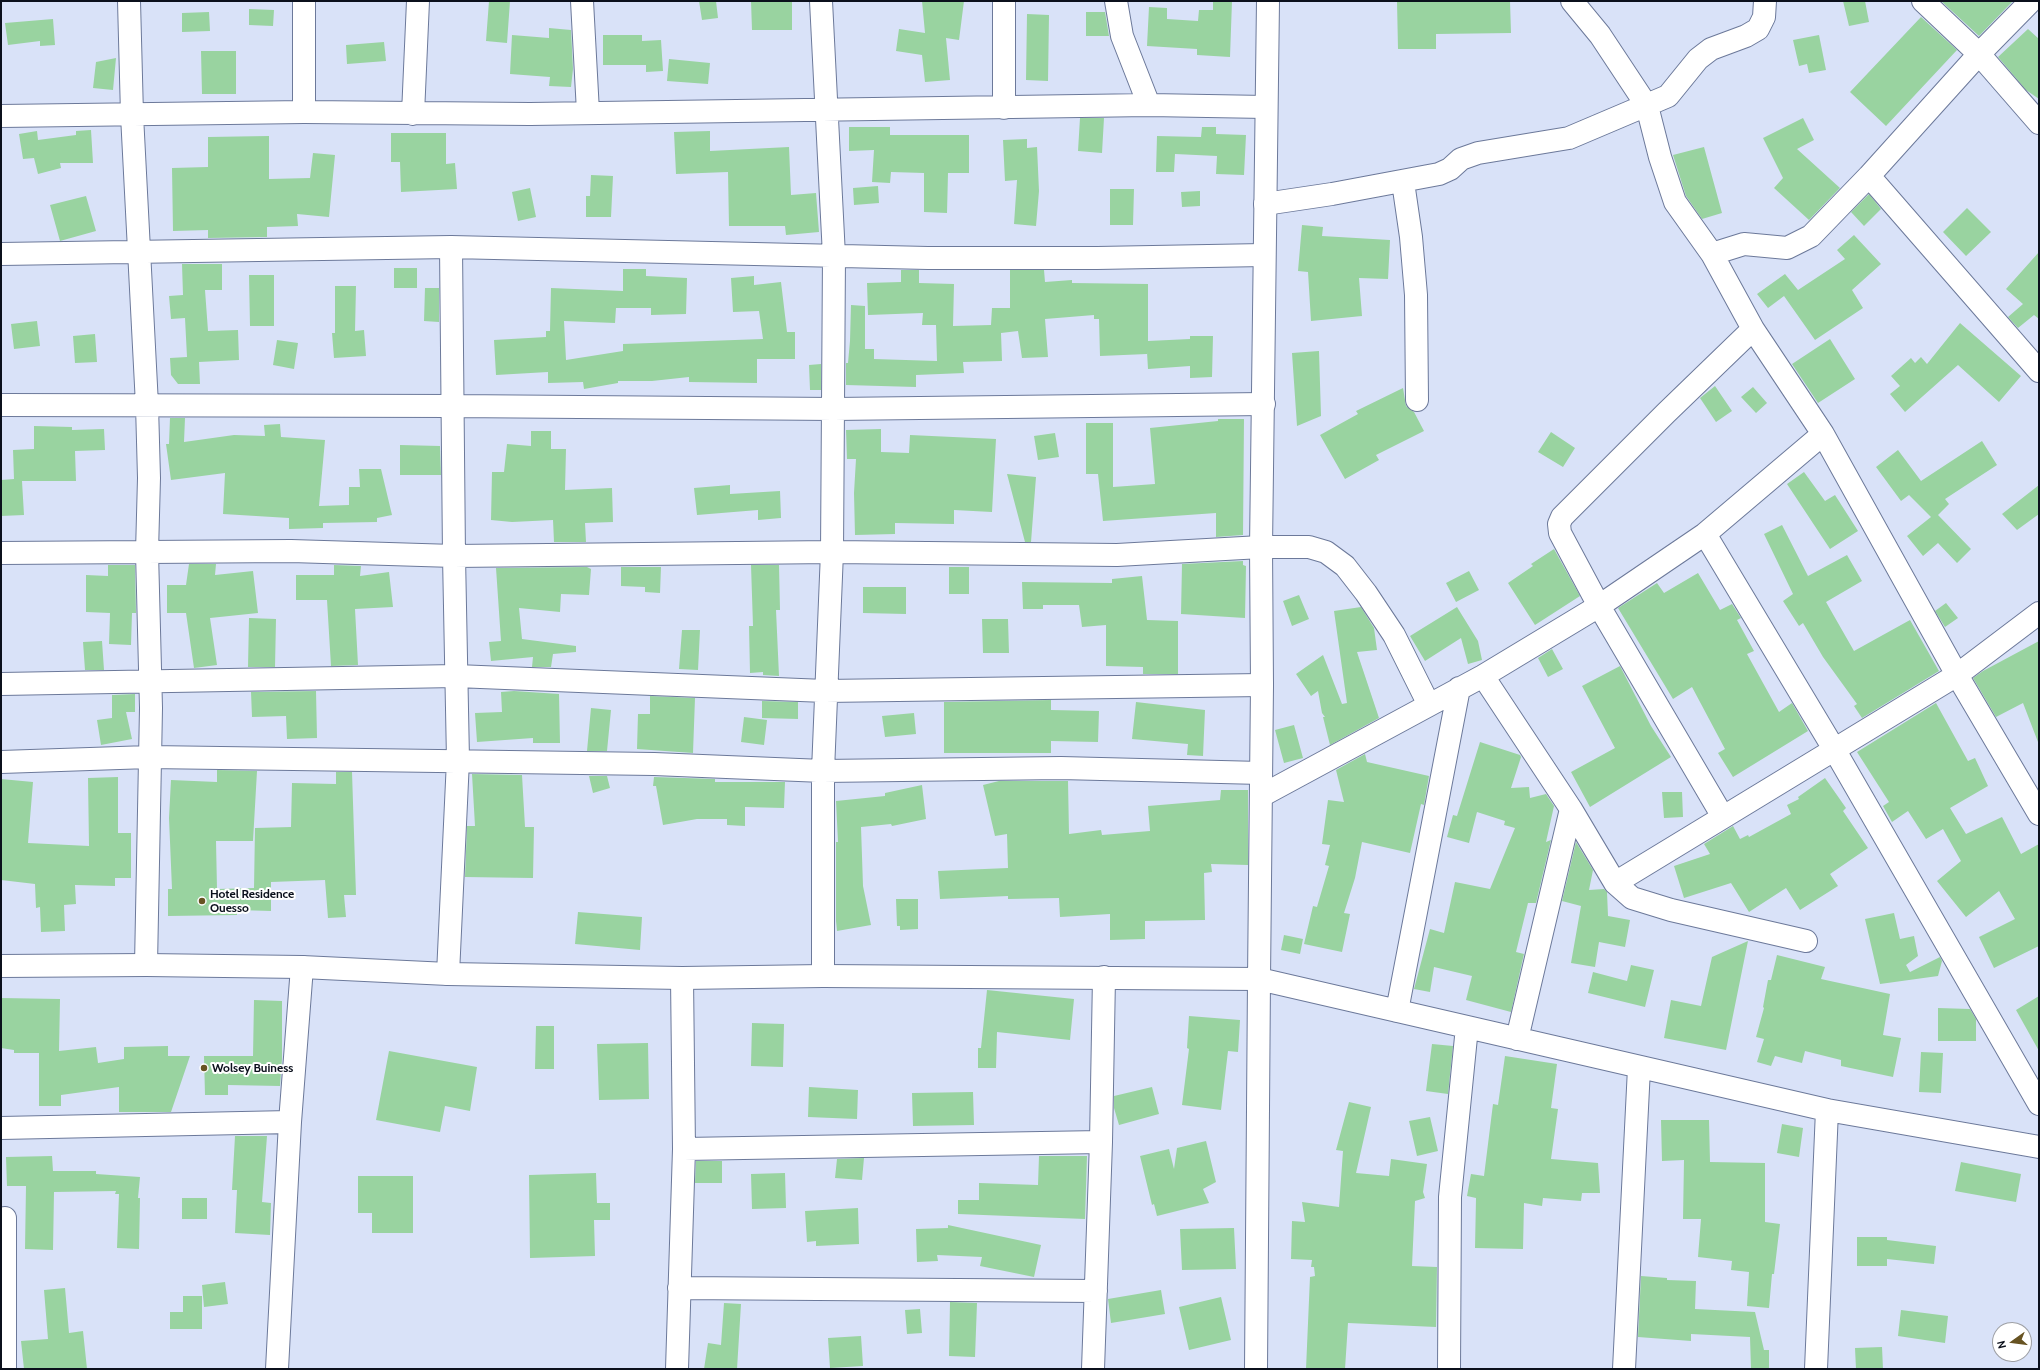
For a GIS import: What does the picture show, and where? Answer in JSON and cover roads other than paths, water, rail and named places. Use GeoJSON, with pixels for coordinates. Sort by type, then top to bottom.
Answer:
{"type":"FeatureCollection","features":[{"type":"Feature","properties":{"kind":"street"},"geometry":{"type":"LineString","coordinates":[[129,1],[132,115],[140,253],[149,478],[146,552],[150,681],[150,757],[146,965]]}},
{"type":"Feature","properties":{"kind":"street"},"geometry":{"type":"LineString","coordinates":[[304,1],[304,112]]}},
{"type":"Feature","properties":{"kind":"street"},"geometry":{"type":"LineString","coordinates":[[413,114],[418,1]]}},
{"type":"Feature","properties":{"kind":"street"},"geometry":{"type":"LineString","coordinates":[[582,1],[588,112]]}},
{"type":"Feature","properties":{"kind":"street"},"geometry":{"type":"LineString","coordinates":[[821,1],[834,256],[832,552],[825,691],[823,771],[823,976]]}},
{"type":"Feature","properties":{"kind":"street"},"geometry":{"type":"LineString","coordinates":[[1004,1],[1004,108]]}},
{"type":"Feature","properties":{"kind":"street"},"geometry":{"type":"LineString","coordinates":[[1116,1],[1122,36],[1149,105]]}},
{"type":"Feature","properties":{"kind":"street"},"geometry":{"type":"LineString","coordinates":[[1256,1369],[1262,685],[1260,547],[1264,404],[1264,255],[1268,1]]}},
{"type":"Feature","properties":{"kind":"street"},"geometry":{"type":"LineString","coordinates":[[1572,1],[1600,35],[1647,106],[1660,157],[1675,202],[1712,254],[1753,329],[1823,434],[1957,675],[2039,814]]}},
{"type":"Feature","properties":{"kind":"street"},"geometry":{"type":"LineString","coordinates":[[1265,204],[1403,182],[1439,174],[1450,169],[1461,159],[1478,153],[1504,147],[1553,142],[1569,138],[1668,96],[1698,59],[1711,50],[1746,36],[1758,29],[1764,17],[1765,1]]}},
{"type":"Feature","properties":{"kind":"street"},"geometry":{"type":"LineString","coordinates":[[1923,1],[1979,54],[2039,123]]}},
{"type":"Feature","properties":{"kind":"street"},"geometry":{"type":"LineString","coordinates":[[1712,254],[1744,244],[1787,248],[1811,236],[1869,176],[1979,54],[2031,1]]}},
{"type":"Feature","properties":{"kind":"street"},"geometry":{"type":"LineString","coordinates":[[1,116],[304,112],[413,114],[1004,108],[1149,105],[1266,107]]}},
{"type":"Feature","properties":{"kind":"street"},"geometry":{"type":"LineString","coordinates":[[1869,176],[2039,371]]}},
{"type":"Feature","properties":{"kind":"street"},"geometry":{"type":"LineString","coordinates":[[1403,182],[1411,237],[1416,295],[1417,400]]}},
{"type":"Feature","properties":{"kind":"street"},"geometry":{"type":"LineString","coordinates":[[1,254],[451,247],[834,256],[1097,258],[1264,255]]}},
{"type":"Feature","properties":{"kind":"street"},"geometry":{"type":"LineString","coordinates":[[448,974],[458,760],[454,556],[451,247]]}},
{"type":"Feature","properties":{"kind":"street"},"geometry":{"type":"LineString","coordinates":[[1722,817],[1599,606],[1560,533],[1559,524],[1562,517],[1753,329]]}},
{"type":"Feature","properties":{"kind":"street"},"geometry":{"type":"LineString","coordinates":[[1,406],[453,406],[834,409],[1264,404]]}},
{"type":"Feature","properties":{"kind":"street"},"geometry":{"type":"LineString","coordinates":[[1261,796],[1459,688],[1484,676],[1599,606],[1706,534],[1823,434]]}},
{"type":"Feature","properties":{"kind":"street"},"geometry":{"type":"LineString","coordinates":[[1706,534],[1834,749],[2039,1104]]}},
{"type":"Feature","properties":{"kind":"street"},"geometry":{"type":"LineString","coordinates":[[1,554],[306,552],[454,556],[832,552],[1117,555],[1260,547],[1309,547],[1326,552],[1345,566],[1394,635],[1429,705]]}},
{"type":"Feature","properties":{"kind":"street"},"geometry":{"type":"LineString","coordinates":[[1615,883],[1957,675],[2039,613]]}},
{"type":"Feature","properties":{"kind":"street"},"geometry":{"type":"LineString","coordinates":[[1,684],[456,676],[825,691],[1262,685]]}},
{"type":"Feature","properties":{"kind":"street"},"geometry":{"type":"LineString","coordinates":[[1484,676],[1571,809],[1615,883],[1632,898],[1671,910],[1806,941]]}},
{"type":"Feature","properties":{"kind":"street"},"geometry":{"type":"LineString","coordinates":[[1397,1010],[1459,688]]}},
{"type":"Feature","properties":{"kind":"street"},"geometry":{"type":"LineString","coordinates":[[1,762],[150,757],[458,760],[654,764],[823,771],[1061,768],[1261,773]]}},
{"type":"Feature","properties":{"kind":"street"},"geometry":{"type":"LineString","coordinates":[[1517,1039],[1571,809]]}},
{"type":"Feature","properties":{"kind":"street"},"geometry":{"type":"LineString","coordinates":[[1,966],[146,965],[302,967],[448,974],[682,978],[823,976],[1260,979],[1639,1068],[1827,1110],[2039,1147]]}},
{"type":"Feature","properties":{"kind":"street"},"geometry":{"type":"LineString","coordinates":[[277,1369],[290,1122],[302,967]]}},
{"type":"Feature","properties":{"kind":"street"},"geometry":{"type":"LineString","coordinates":[[1094,1369],[1101,1142],[1104,977]]}},
{"type":"Feature","properties":{"kind":"street"},"geometry":{"type":"LineString","coordinates":[[676,1369],[684,1149],[682,978]]}},
{"type":"Feature","properties":{"kind":"street"},"geometry":{"type":"LineString","coordinates":[[1449,1369],[1450,1197],[1467,1027]]}},
{"type":"Feature","properties":{"kind":"street"},"geometry":{"type":"LineString","coordinates":[[1624,1369],[1639,1068]]}},
{"type":"Feature","properties":{"kind":"street"},"geometry":{"type":"LineString","coordinates":[[1816,1369],[1827,1110]]}},
{"type":"Feature","properties":{"kind":"street"},"geometry":{"type":"LineString","coordinates":[[1,1128],[290,1122]]}},
{"type":"Feature","properties":{"kind":"street"},"geometry":{"type":"LineString","coordinates":[[684,1149],[1101,1142]]}},
{"type":"Feature","properties":{"kind":"street"},"geometry":{"type":"LineString","coordinates":[[5,1218],[3,1276],[5,1369]]}},
{"type":"Feature","properties":{"kind":"street"},"geometry":{"type":"LineString","coordinates":[[679,1288],[1096,1292]]}},
{"type":"Feature","properties":{"kind":"place","name":"Hotel Residence Ouesso"},"geometry":{"type":"Point","coordinates":[202,901]}},
{"type":"Feature","properties":{"kind":"place","name":"Wolsey Buiness"},"geometry":{"type":"Point","coordinates":[204,1068]}}]}
